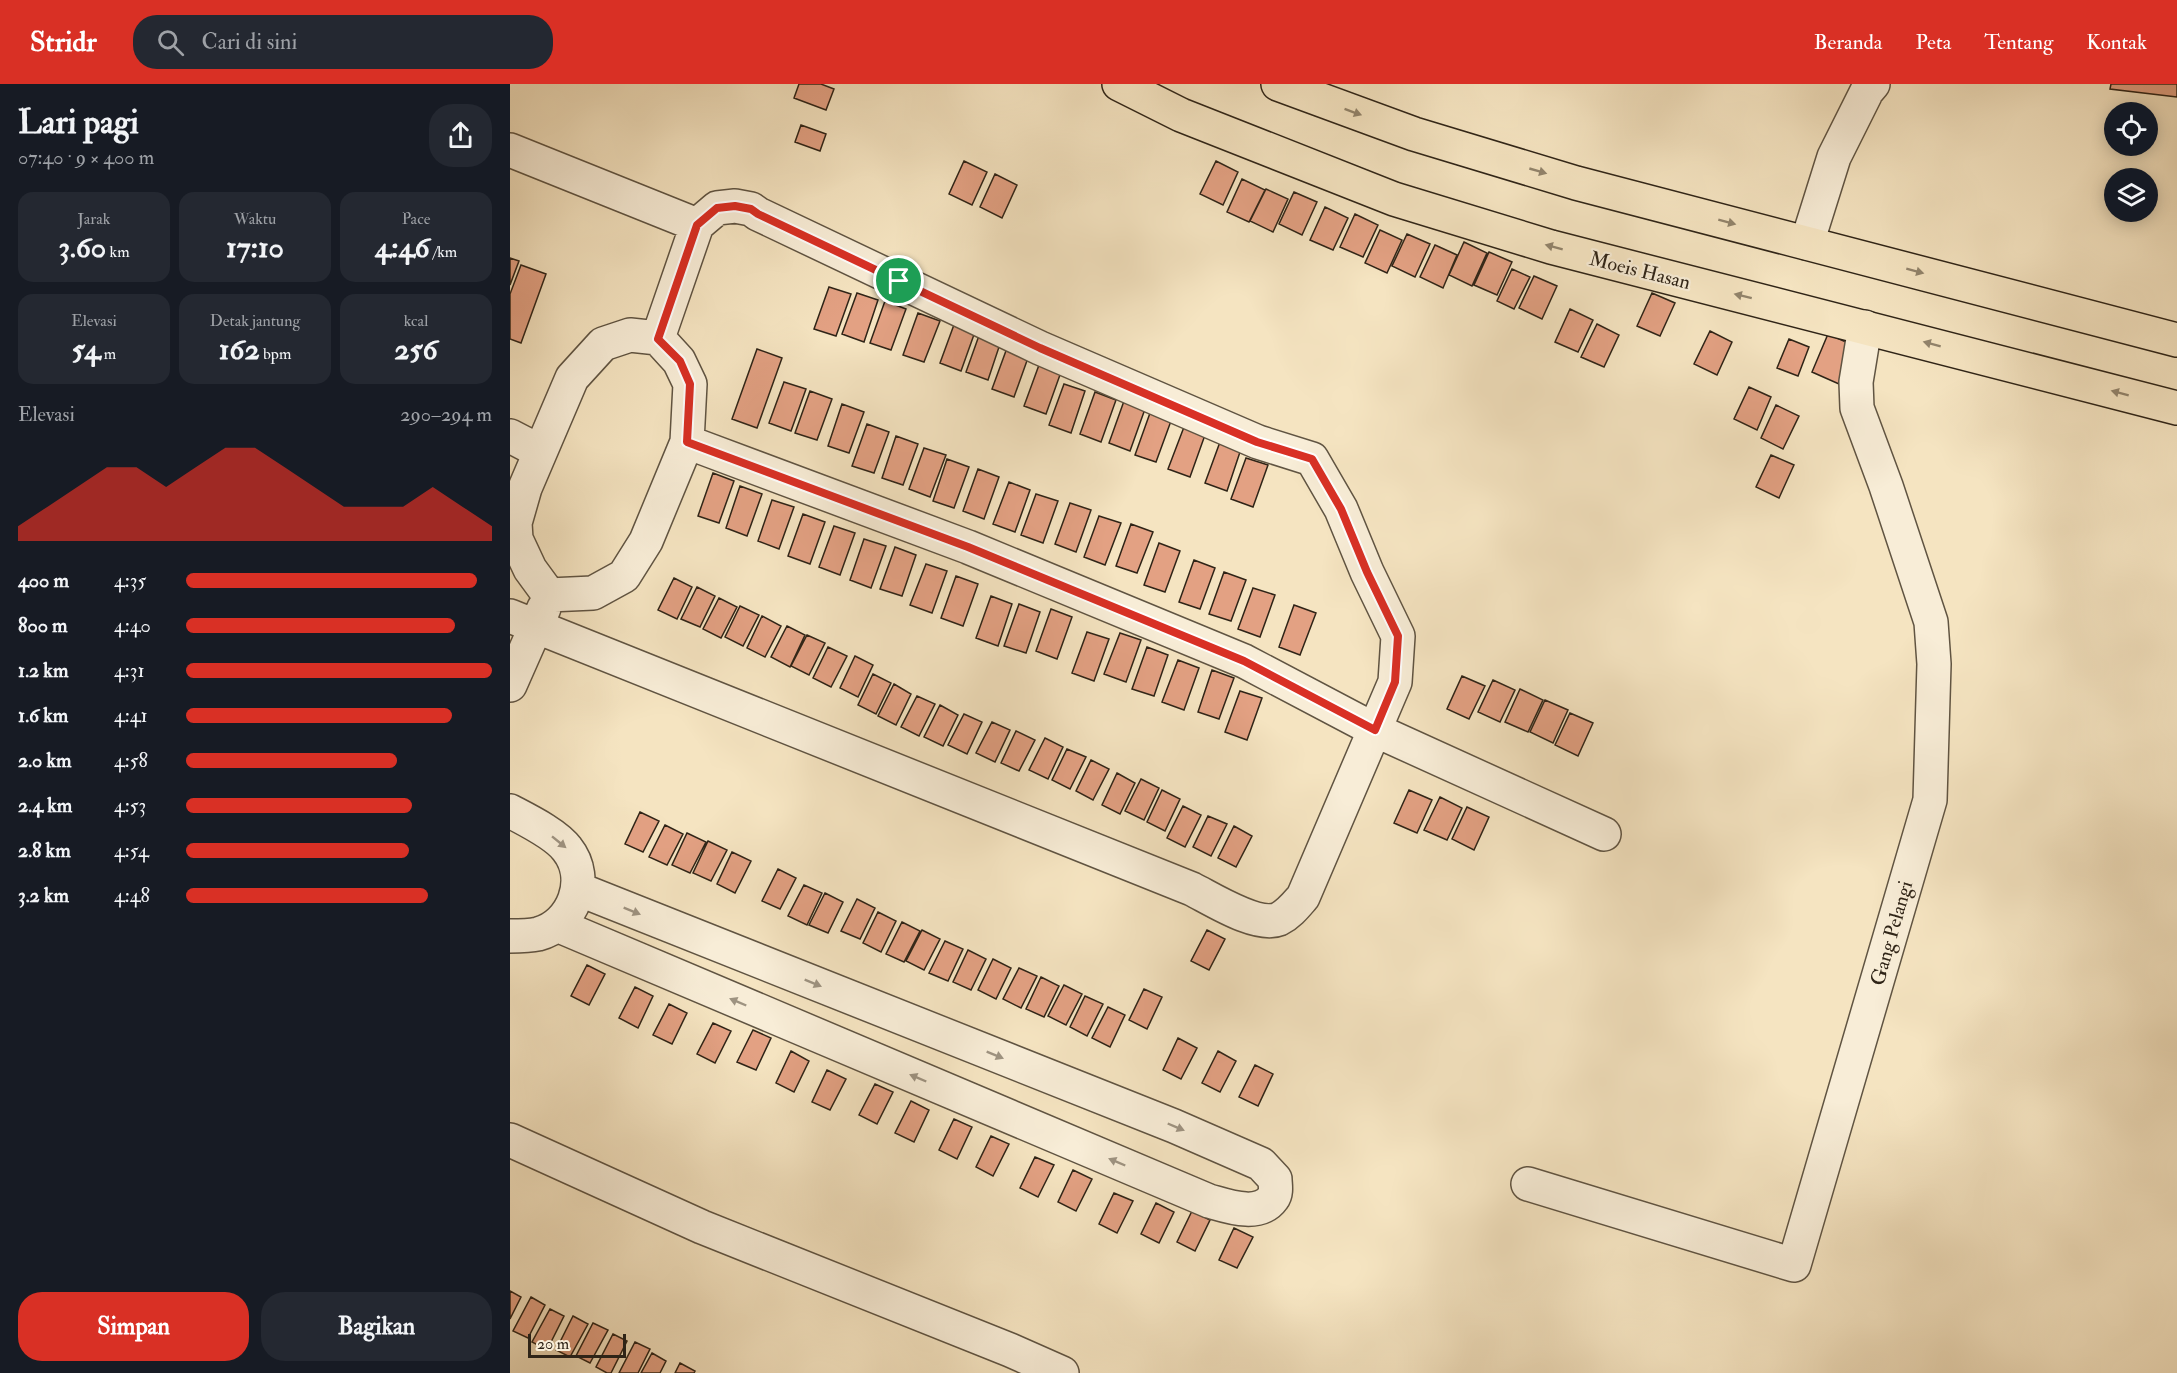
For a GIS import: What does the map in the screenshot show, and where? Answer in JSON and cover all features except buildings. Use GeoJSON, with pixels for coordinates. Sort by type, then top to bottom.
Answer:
{"type":"FeatureCollection","features":[{"type":"Feature","properties":{"kind":"main road","name":"Moeis Hasan"},"geometry":{"type":"LineString","coordinates":[[1119,84],[1181,115],[1394,199],[1551,247],[2177,408]]}},
{"type":"Feature","properties":{"kind":"main road"},"geometry":{"type":"LineString","coordinates":[[1278,84],[1414,135],[1576,183],[2177,340]]}},
{"type":"Feature","properties":{"kind":"street"},"geometry":{"type":"LineString","coordinates":[[1807,243],[1834,157],[1867,91],[1873,84]]}},
{"type":"Feature","properties":{"kind":"street"},"geometry":{"type":"LineString","coordinates":[[510,150],[697,225]]}},
{"type":"Feature","properties":{"kind":"street"},"geometry":{"type":"LineString","coordinates":[[523,622],[1192,889],[1248,918],[1277,920],[1290,912],[1303,897],[1395,682],[1398,636],[1367,572],[1341,509],[1312,459],[1257,442],[1040,348],[751,209],[735,206],[717,208],[697,225],[658,339]]}},
{"type":"Feature","properties":{"kind":"street","name":"Gang Pelangi"},"geometry":{"type":"LineString","coordinates":[[1527,1184],[1794,1264],[1930,800],[1934,664],[1931,622],[1886,486],[1857,408],[1856,382],[1865,327]]}},
{"type":"Feature","properties":{"kind":"street"},"geometry":{"type":"LineString","coordinates":[[510,685],[523,622],[549,595],[593,593],[624,576],[646,541],[687,442],[690,384],[680,361],[658,339],[630,335],[603,344],[572,378],[539,451],[515,523],[516,539],[530,569],[549,595]]}},
{"type":"Feature","properties":{"kind":"street"},"geometry":{"type":"LineString","coordinates":[[510,436],[539,451]]}},
{"type":"Feature","properties":{"kind":"street"},"geometry":{"type":"LineString","coordinates":[[687,442],[968,547],[1244,661],[1375,730],[1604,834]]}},
{"type":"Feature","properties":{"kind":"street"},"geometry":{"type":"LineString","coordinates":[[510,811],[542,828],[568,849],[577,873],[578,889],[571,910],[557,925],[538,934],[510,936]]}},
{"type":"Feature","properties":{"kind":"street"},"geometry":{"type":"LineString","coordinates":[[557,925],[1209,1201],[1237,1209],[1260,1207],[1273,1198],[1275,1179],[1261,1164],[1174,1126],[578,889]]}},
{"type":"Feature","properties":{"kind":"street"},"geometry":{"type":"LineString","coordinates":[[510,1140],[702,1227],[1062,1373]]}},
{"type":"Feature","properties":{"kind":"route"},"geometry":{"type":"LineString","coordinates":[[735,206],[751,209],[899,281],[1040,348],[1257,442],[1312,459],[1341,509],[1367,572],[1398,636],[1395,682],[1375,730],[1244,661],[968,547],[687,442],[690,384],[680,361],[658,339],[697,225],[717,208],[735,206]]}}]}
